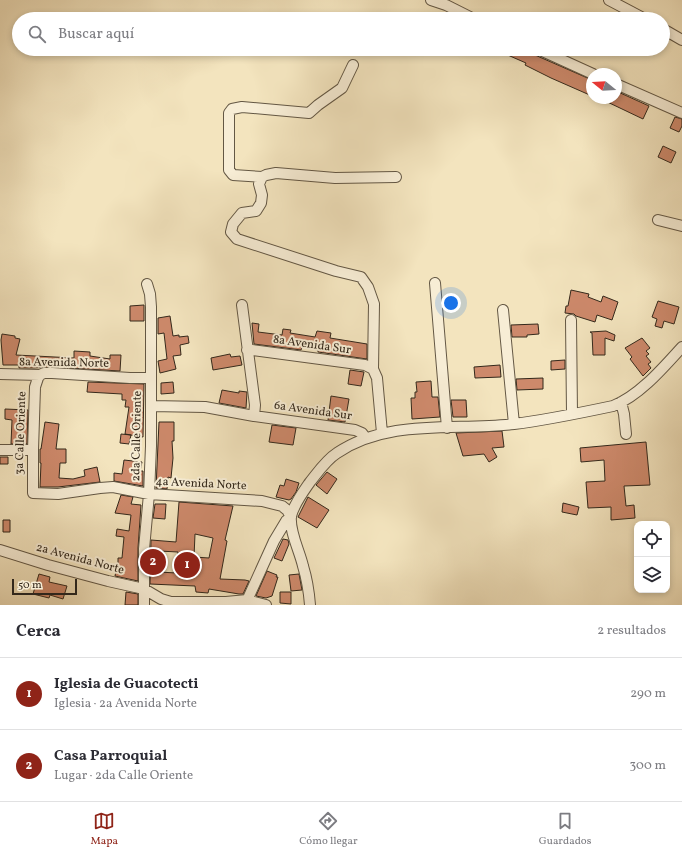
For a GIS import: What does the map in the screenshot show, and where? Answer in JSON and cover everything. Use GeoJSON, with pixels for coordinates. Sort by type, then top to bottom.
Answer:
{"type":"FeatureCollection","features":[{"type":"Feature","properties":{"kind":"street"},"geometry":{"type":"LineString","coordinates":[[431,0],[460,12]]}},
{"type":"Feature","properties":{"kind":"street"},"geometry":{"type":"LineString","coordinates":[[609,0],[632,12]]}},
{"type":"Feature","properties":{"kind":"street"},"geometry":{"type":"LineString","coordinates":[[670,33],[682,40]]}},
{"type":"Feature","properties":{"kind":"street"},"geometry":{"type":"LineString","coordinates":[[553,56],[586,71]]}},
{"type":"Feature","properties":{"kind":"street"},"geometry":{"type":"LineString","coordinates":[[353,65],[342,88],[318,105],[309,114],[242,107],[232,109],[229,113],[229,170],[233,175],[262,177],[276,174],[335,178],[396,176]]}},
{"type":"Feature","properties":{"kind":"street"},"geometry":{"type":"LineString","coordinates":[[622,87],[682,113]]}},
{"type":"Feature","properties":{"kind":"street"},"geometry":{"type":"LineString","coordinates":[[262,177],[259,184],[262,195],[261,203],[256,211],[242,212],[233,224],[231,232],[237,239],[336,271],[361,277],[368,287],[374,304],[373,369],[377,378],[382,433]]}},
{"type":"Feature","properties":{"kind":"street"},"geometry":{"type":"LineString","coordinates":[[658,220],[682,226]]}},
{"type":"Feature","properties":{"kind":"street"},"geometry":{"type":"LineString","coordinates":[[435,283],[447,428]]}},
{"type":"Feature","properties":{"kind":"street","name":"2da Calle Oriente"},"geometry":{"type":"LineString","coordinates":[[144,605],[144,549],[149,494],[151,406],[151,307],[150,294],[147,284]]}},
{"type":"Feature","properties":{"kind":"street"},"geometry":{"type":"LineString","coordinates":[[242,305],[255,405],[254,416]]}},
{"type":"Feature","properties":{"kind":"street"},"geometry":{"type":"LineString","coordinates":[[503,310],[514,424]]}},
{"type":"Feature","properties":{"kind":"street"},"geometry":{"type":"LineString","coordinates":[[570,320],[572,414]]}},
{"type":"Feature","properties":{"kind":"street"},"geometry":{"type":"LineString","coordinates":[[310,605],[308,585],[291,525],[291,517],[307,487],[328,460],[337,453],[366,438],[382,433],[414,428],[447,428],[514,424],[572,414],[621,402],[658,373],[682,348]]}},
{"type":"Feature","properties":{"kind":"street","name":"8a Avenida Sur"},"geometry":{"type":"LineString","coordinates":[[247,350],[365,365],[373,369]]}},
{"type":"Feature","properties":{"kind":"street","name":"8a Avenida Norte"},"geometry":{"type":"LineString","coordinates":[[0,374],[40,375],[44,373],[52,373],[150,378]]}},
{"type":"Feature","properties":{"kind":"street","name":"3a Calle Oriente"},"geometry":{"type":"LineString","coordinates":[[33,493],[35,387],[40,375]]}},
{"type":"Feature","properties":{"kind":"street"},"geometry":{"type":"LineString","coordinates":[[621,402],[626,434]]}},
{"type":"Feature","properties":{"kind":"street","name":"6a Avenida Sur"},"geometry":{"type":"LineString","coordinates":[[151,406],[205,407],[254,416],[355,430],[362,433],[366,438]]}},
{"type":"Feature","properties":{"kind":"street"},"geometry":{"type":"LineString","coordinates":[[0,450],[33,450]]}},
{"type":"Feature","properties":{"kind":"street","name":"4a Avenida Norte"},"geometry":{"type":"LineString","coordinates":[[33,493],[58,494],[113,487],[149,494],[262,501],[282,506],[287,510],[291,517]]}},
{"type":"Feature","properties":{"kind":"street"},"geometry":{"type":"LineString","coordinates":[[266,605],[246,603],[278,535],[286,521],[291,517]]}},
{"type":"Feature","properties":{"kind":"street","name":"2a Avenida Norte"},"geometry":{"type":"LineString","coordinates":[[0,550],[48,565],[144,589],[161,599],[171,602],[246,603]]}},
{"type":"Feature","properties":{"kind":"building"},"geometry":{"type":"Polygon","coordinates":[[[510,56],[537,56],[586,77],[586,93],[551,78],[525,65],[526,63],[510,56]]]}},
{"type":"Feature","properties":{"kind":"building"},"geometry":{"type":"Polygon","coordinates":[[[622,94],[649,106],[643,119],[612,104],[622,104],[622,94]]]}},
{"type":"Feature","properties":{"kind":"building"},"geometry":{"type":"Polygon","coordinates":[[[675,117],[682,119],[682,126],[679,132],[670,128],[675,117]]]}},
{"type":"Feature","properties":{"kind":"building"},"geometry":{"type":"Polygon","coordinates":[[[663,146],[676,152],[671,163],[658,157],[663,146]]]}},
{"type":"Feature","properties":{"kind":"building"},"geometry":{"type":"Polygon","coordinates":[[[571,290],[589,294],[588,297],[601,302],[603,296],[618,302],[612,320],[597,315],[595,322],[574,314],[565,313],[571,290]]]}},
{"type":"Feature","properties":{"kind":"building"},"geometry":{"type":"Polygon","coordinates":[[[658,301],[679,307],[674,324],[664,321],[662,328],[655,326],[657,319],[652,317],[658,301]]]}},
{"type":"Feature","properties":{"kind":"building"},"geometry":{"type":"Polygon","coordinates":[[[144,305],[144,321],[130,321],[130,306],[144,305]]]}},
{"type":"Feature","properties":{"kind":"building"},"geometry":{"type":"Polygon","coordinates":[[[170,316],[173,336],[188,336],[189,343],[180,345],[181,355],[173,356],[176,369],[160,373],[158,361],[167,359],[164,333],[158,334],[158,318],[170,316]]]}},
{"type":"Feature","properties":{"kind":"building"},"geometry":{"type":"Polygon","coordinates":[[[252,323],[259,324],[258,332],[282,335],[283,329],[291,330],[290,333],[315,337],[317,331],[331,333],[330,338],[367,344],[367,359],[318,352],[318,350],[302,347],[301,350],[254,344],[252,323]]]}},
{"type":"Feature","properties":{"kind":"building"},"geometry":{"type":"Polygon","coordinates":[[[538,324],[539,334],[527,335],[527,337],[512,337],[511,325],[538,324]]]}},
{"type":"Feature","properties":{"kind":"building"},"geometry":{"type":"Polygon","coordinates":[[[606,331],[615,335],[614,341],[605,338],[605,355],[593,355],[592,333],[590,332],[606,331]]]}},
{"type":"Feature","properties":{"kind":"building"},"geometry":{"type":"Polygon","coordinates":[[[2,334],[15,336],[15,338],[20,339],[16,355],[74,358],[74,351],[90,352],[90,356],[110,359],[110,355],[121,355],[120,371],[52,367],[19,368],[19,365],[3,365],[2,334]]]}},
{"type":"Feature","properties":{"kind":"building"},"geometry":{"type":"Polygon","coordinates":[[[642,338],[650,348],[646,351],[649,354],[646,356],[651,362],[648,364],[651,368],[643,376],[630,359],[632,357],[625,348],[642,338]]]}},
{"type":"Feature","properties":{"kind":"building"},"geometry":{"type":"Polygon","coordinates":[[[230,354],[231,357],[240,356],[242,365],[213,370],[211,358],[230,354]]]}},
{"type":"Feature","properties":{"kind":"building"},"geometry":{"type":"Polygon","coordinates":[[[565,360],[565,369],[551,370],[551,361],[565,360]]]}},
{"type":"Feature","properties":{"kind":"building"},"geometry":{"type":"Polygon","coordinates":[[[500,365],[501,377],[475,378],[474,367],[500,365]]]}},
{"type":"Feature","properties":{"kind":"building"},"geometry":{"type":"Polygon","coordinates":[[[350,370],[364,372],[361,386],[348,384],[350,370]]]}},
{"type":"Feature","properties":{"kind":"building"},"geometry":{"type":"Polygon","coordinates":[[[543,378],[543,389],[517,390],[516,379],[543,378]]]}},
{"type":"Feature","properties":{"kind":"building"},"geometry":{"type":"Polygon","coordinates":[[[431,381],[432,397],[438,397],[440,417],[412,419],[411,398],[415,398],[415,392],[417,392],[416,382],[431,381]]]}},
{"type":"Feature","properties":{"kind":"building"},"geometry":{"type":"Polygon","coordinates":[[[88,382],[144,384],[143,437],[125,434],[129,407],[125,407],[126,400],[122,400],[122,394],[87,392],[88,382]]]}},
{"type":"Feature","properties":{"kind":"building"},"geometry":{"type":"Polygon","coordinates":[[[173,382],[174,393],[161,394],[161,383],[173,382]]]}},
{"type":"Feature","properties":{"kind":"building"},"geometry":{"type":"Polygon","coordinates":[[[222,390],[239,393],[239,391],[247,392],[246,408],[219,403],[222,390]]]}},
{"type":"Feature","properties":{"kind":"building"},"geometry":{"type":"Polygon","coordinates":[[[331,396],[349,399],[345,422],[328,420],[331,396]]]}},
{"type":"Feature","properties":{"kind":"building"},"geometry":{"type":"Polygon","coordinates":[[[451,400],[466,400],[467,417],[453,417],[451,400]]]}},
{"type":"Feature","properties":{"kind":"building"},"geometry":{"type":"Polygon","coordinates":[[[5,409],[28,410],[27,444],[11,444],[12,420],[5,419],[5,409]]]}},
{"type":"Feature","properties":{"kind":"building"},"geometry":{"type":"Polygon","coordinates":[[[45,422],[59,424],[56,449],[66,449],[66,463],[60,463],[59,478],[73,479],[85,476],[84,470],[97,467],[100,482],[58,487],[40,487],[40,449],[45,422]]]}},
{"type":"Feature","properties":{"kind":"building"},"geometry":{"type":"Polygon","coordinates":[[[159,422],[174,422],[171,478],[168,477],[167,489],[156,488],[159,422]]]}},
{"type":"Feature","properties":{"kind":"building"},"geometry":{"type":"Polygon","coordinates":[[[272,425],[296,428],[293,445],[269,442],[272,425]]]}},
{"type":"Feature","properties":{"kind":"building"},"geometry":{"type":"Polygon","coordinates":[[[502,431],[504,447],[492,448],[497,457],[489,462],[484,454],[463,456],[456,433],[502,431]]]}},
{"type":"Feature","properties":{"kind":"building"},"geometry":{"type":"Polygon","coordinates":[[[121,434],[131,435],[129,444],[120,443],[121,434]]]}},
{"type":"Feature","properties":{"kind":"building"},"geometry":{"type":"Polygon","coordinates":[[[646,442],[650,485],[624,486],[626,506],[634,505],[635,518],[611,520],[611,507],[588,508],[586,482],[605,481],[604,460],[581,462],[580,448],[646,442]]]}},
{"type":"Feature","properties":{"kind":"building"},"geometry":{"type":"Polygon","coordinates":[[[0,457],[8,457],[8,464],[0,464],[0,457]]]}},
{"type":"Feature","properties":{"kind":"building"},"geometry":{"type":"Polygon","coordinates":[[[124,460],[142,462],[140,471],[143,471],[143,486],[114,481],[114,473],[122,474],[124,460]]]}},
{"type":"Feature","properties":{"kind":"building"},"geometry":{"type":"Polygon","coordinates":[[[327,472],[337,479],[327,494],[316,485],[327,472]]]}},
{"type":"Feature","properties":{"kind":"building"},"geometry":{"type":"Polygon","coordinates":[[[286,479],[299,483],[296,492],[289,500],[276,497],[280,485],[284,486],[286,479]]]}},
{"type":"Feature","properties":{"kind":"building"},"geometry":{"type":"Polygon","coordinates":[[[121,495],[133,497],[131,504],[141,505],[138,548],[138,581],[115,576],[116,571],[118,571],[118,558],[122,558],[124,537],[116,536],[117,529],[129,531],[131,515],[115,513],[121,495]]]}},
{"type":"Feature","properties":{"kind":"building"},"geometry":{"type":"Polygon","coordinates":[[[308,497],[329,510],[317,528],[298,517],[308,497]]]}},
{"type":"Feature","properties":{"kind":"building"},"geometry":{"type":"Polygon","coordinates":[[[179,502],[233,506],[225,540],[227,541],[220,579],[249,581],[243,594],[209,589],[208,593],[196,592],[195,586],[150,584],[151,540],[176,542],[179,502]],[[195,534],[194,557],[209,558],[213,538],[195,534]],[[159,551],[158,572],[177,573],[178,552],[159,551]]]}},
{"type":"Feature","properties":{"kind":"building"},"geometry":{"type":"Polygon","coordinates":[[[563,503],[579,507],[577,515],[562,512],[563,503]]]}},
{"type":"Feature","properties":{"kind":"building"},"geometry":{"type":"Polygon","coordinates":[[[155,504],[166,504],[165,519],[153,518],[155,504]]]}},
{"type":"Feature","properties":{"kind":"building"},"geometry":{"type":"Polygon","coordinates":[[[3,520],[10,520],[10,532],[3,532],[3,520]]]}},
{"type":"Feature","properties":{"kind":"building"},"geometry":{"type":"Polygon","coordinates":[[[283,539],[288,540],[289,544],[282,561],[274,558],[283,539]]]}},
{"type":"Feature","properties":{"kind":"building"},"geometry":{"type":"Polygon","coordinates":[[[267,571],[277,575],[276,577],[278,577],[272,596],[266,598],[256,596],[267,571]]]}},
{"type":"Feature","properties":{"kind":"building"},"geometry":{"type":"Polygon","coordinates":[[[39,574],[50,577],[49,582],[67,586],[63,599],[50,595],[49,598],[33,594],[39,574]]]}},
{"type":"Feature","properties":{"kind":"building"},"geometry":{"type":"Polygon","coordinates":[[[299,574],[302,590],[291,591],[289,575],[299,574]]]}},
{"type":"Feature","properties":{"kind":"building"},"geometry":{"type":"Polygon","coordinates":[[[126,592],[138,594],[138,605],[125,605],[126,592]]]}},
{"type":"Feature","properties":{"kind":"building"},"geometry":{"type":"Polygon","coordinates":[[[280,592],[291,592],[291,604],[280,603],[280,592]]]}},
{"type":"Feature","properties":{"kind":"place","name":"Casa Parroquial"},"geometry":{"type":"Point","coordinates":[153,562]}},
{"type":"Feature","properties":{"kind":"place","name":"Iglesia de Guacotecti"},"geometry":{"type":"Point","coordinates":[187,565]}}]}
